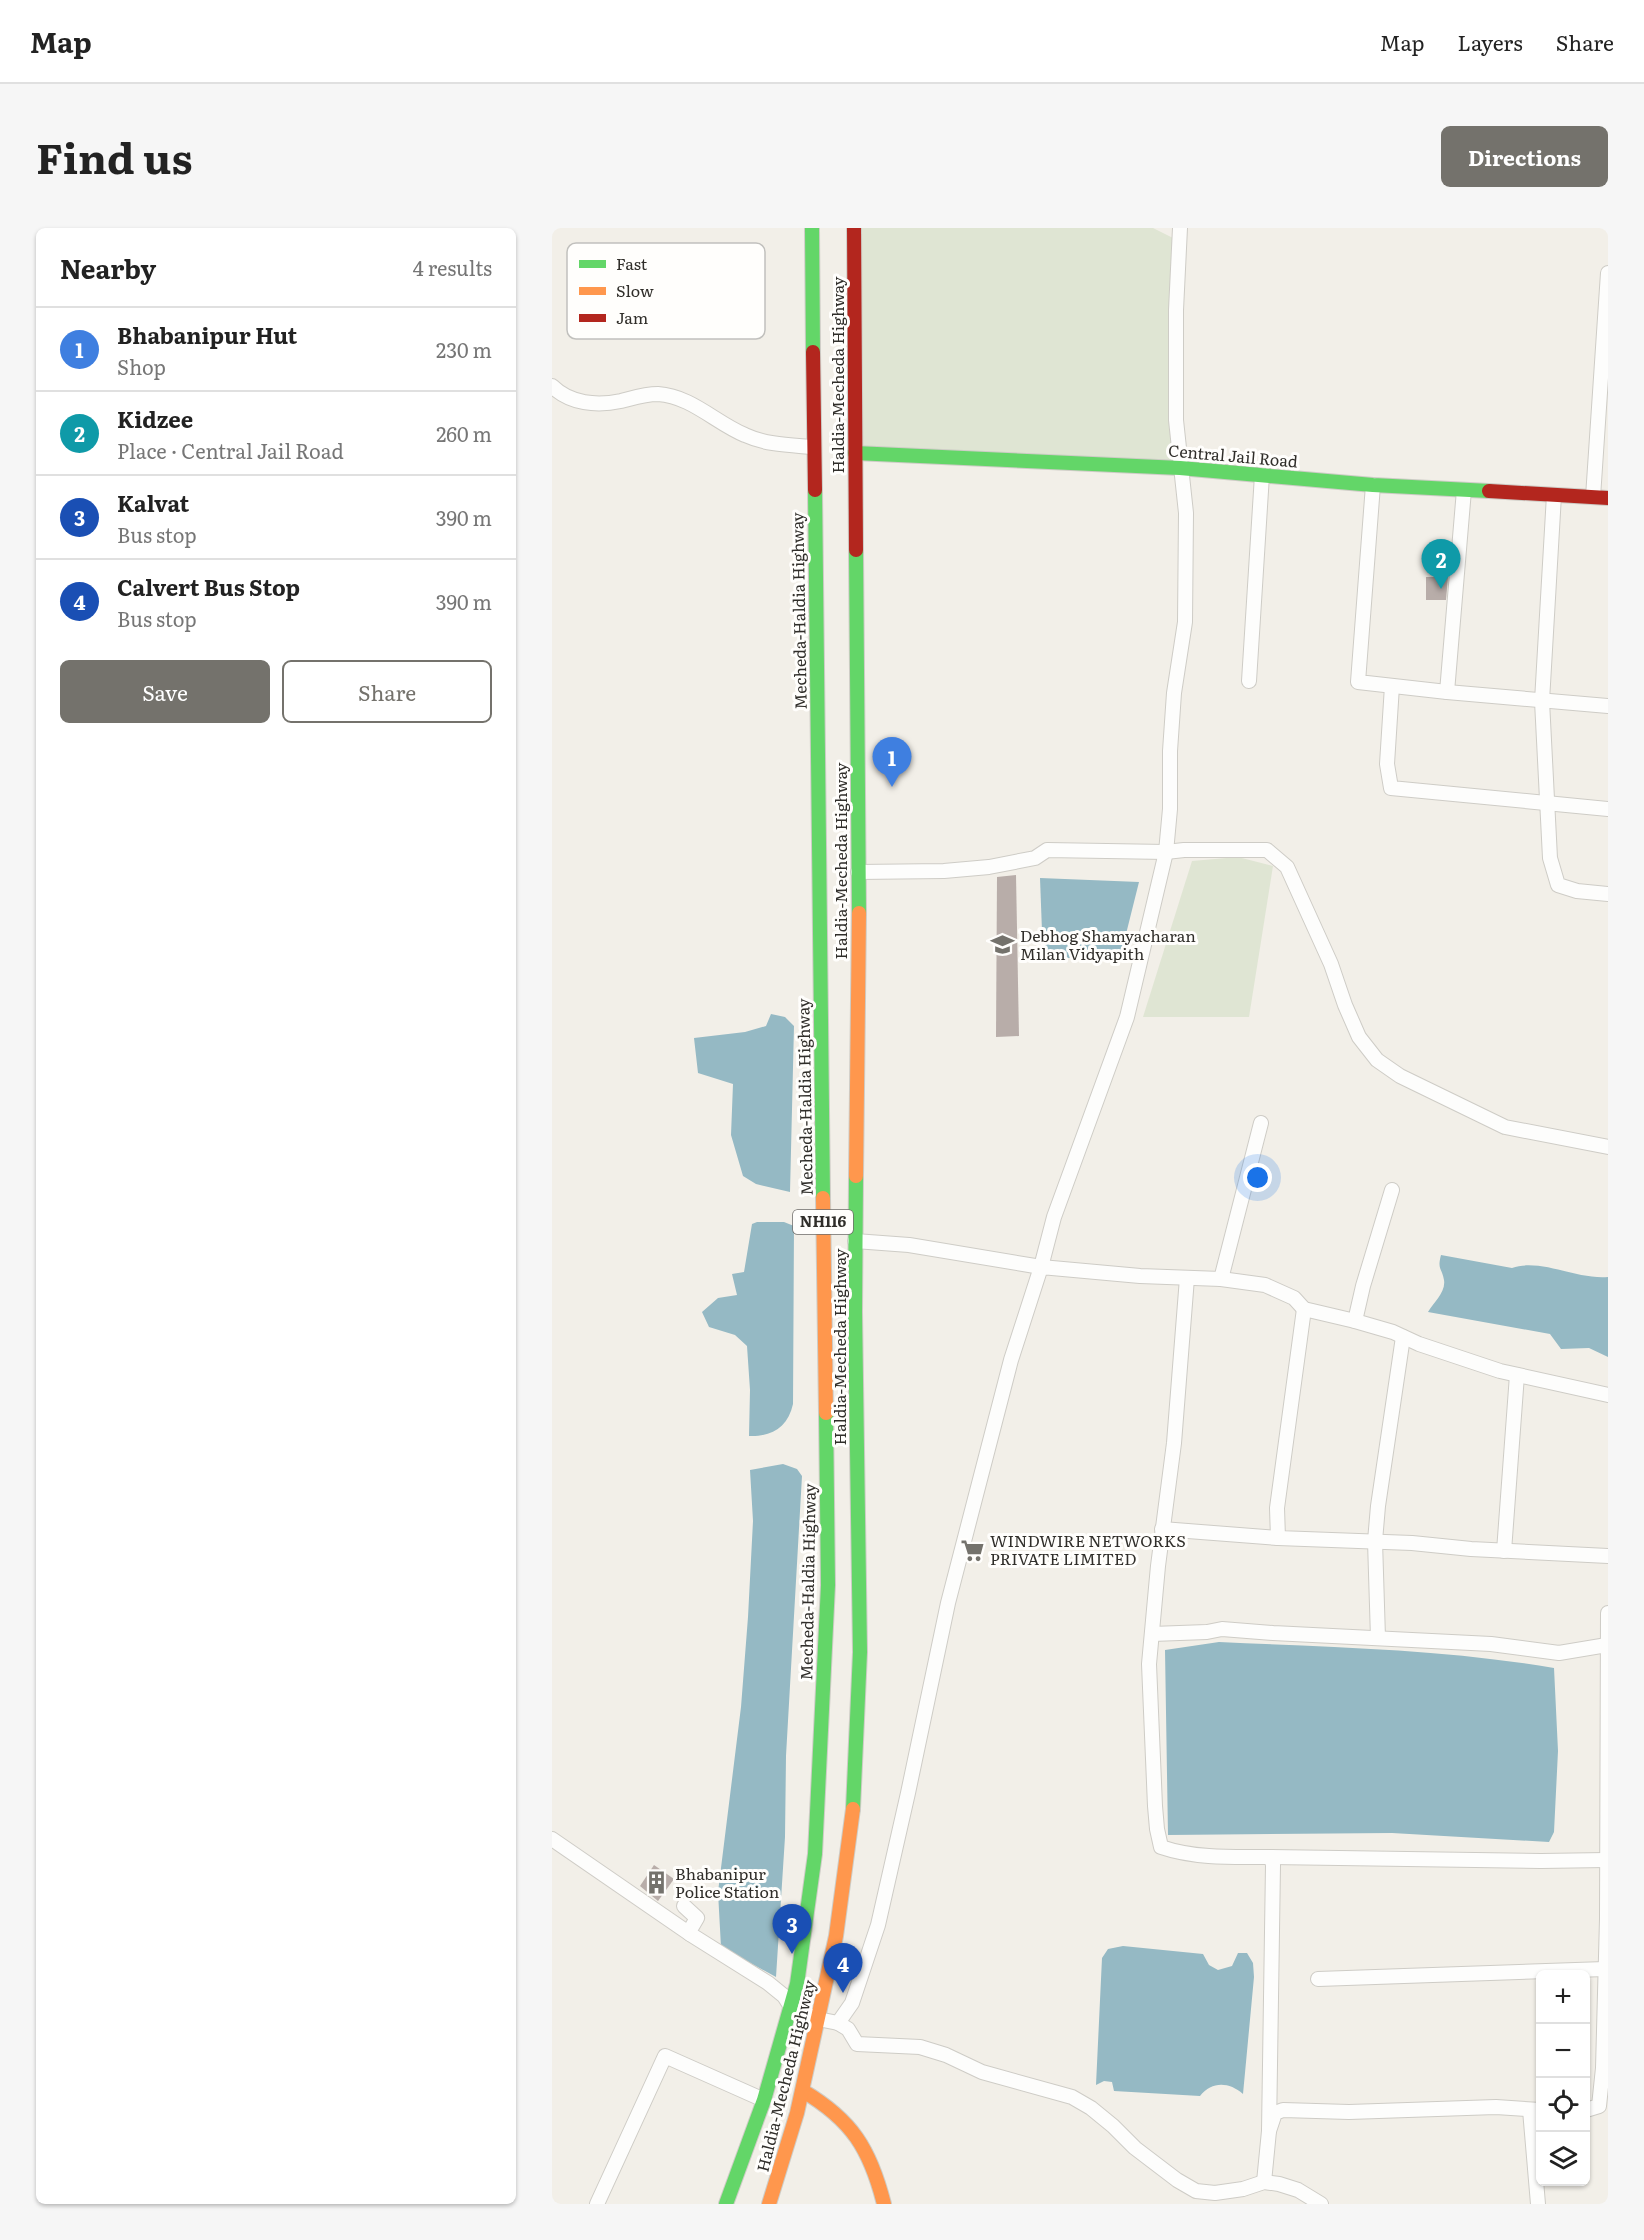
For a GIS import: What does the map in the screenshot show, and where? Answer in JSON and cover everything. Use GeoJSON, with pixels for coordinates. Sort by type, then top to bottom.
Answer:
{"type":"FeatureCollection","features":[{"type":"Feature","properties":{"kind":"main road","name":"Mecheda-Haldia Highway"},"geometry":{"type":"LineString","coordinates":[[726,2204],[764,2100],[797,1984],[814,1854],[828,1585],[812,228]]}},
{"type":"Feature","properties":{"kind":"main road","name":"Haldia-Mecheda Highway"},"geometry":{"type":"LineString","coordinates":[[769,2204],[803,2091],[836,1936],[854,1798],[860,1652],[855,1241],[858,872],[854,228]]}},
{"type":"Feature","properties":{"kind":"main road","name":"Central Jail Road"},"geometry":{"type":"LineString","coordinates":[[855,453],[1180,468],[1373,485],[1608,498]]}},
{"type":"Feature","properties":{"kind":"main road"},"geometry":{"type":"LineString","coordinates":[[803,2091],[833,2109],[858,2137],[879,2180],[884,2204]]}},
{"type":"Feature","properties":{"kind":"street"},"geometry":{"type":"LineString","coordinates":[[838,2023],[852,2003],[878,1924],[948,1604],[1011,1360],[1041,1267],[1054,1217],[1127,1017],[1166,852],[1170,809],[1170,751],[1174,693],[1185,622],[1186,513],[1176,420],[1176,310],[1180,228]]}},
{"type":"Feature","properties":{"kind":"street"},"geometry":{"type":"LineString","coordinates":[[1593,497],[1606,332],[1608,273]]}},
{"type":"Feature","properties":{"kind":"street"},"geometry":{"type":"LineString","coordinates":[[552,386],[563,396],[587,403],[611,402],[648,395],[670,397],[687,402],[743,434],[760,441],[813,447]]}},
{"type":"Feature","properties":{"kind":"street"},"geometry":{"type":"LineString","coordinates":[[1249,681],[1262,475]]}},
{"type":"Feature","properties":{"kind":"street"},"geometry":{"type":"LineString","coordinates":[[1373,485],[1358,682],[1608,706]]}},
{"type":"Feature","properties":{"kind":"street"},"geometry":{"type":"LineString","coordinates":[[1447,692],[1464,490]]}},
{"type":"Feature","properties":{"kind":"street"},"geometry":{"type":"LineString","coordinates":[[1554,495],[1542,701],[1550,858],[1558,885],[1577,891],[1608,894]]}},
{"type":"Feature","properties":{"kind":"street"},"geometry":{"type":"LineString","coordinates":[[1392,686],[1387,764],[1391,788],[1608,808]]}},
{"type":"Feature","properties":{"kind":"street"},"geometry":{"type":"LineString","coordinates":[[858,872],[944,871],[989,867],[1035,858],[1047,850],[1166,852],[1267,850],[1287,867],[1359,1037],[1377,1060],[1400,1076],[1505,1126],[1608,1147]]}},
{"type":"Feature","properties":{"kind":"street"},"geometry":{"type":"LineString","coordinates":[[1221,1279],[1261,1123]]}},
{"type":"Feature","properties":{"kind":"street"},"geometry":{"type":"LineString","coordinates":[[1354,1321],[1392,1190]]}},
{"type":"Feature","properties":{"kind":"street"},"geometry":{"type":"LineString","coordinates":[[855,1241],[909,1245],[1041,1267],[1221,1279],[1265,1285],[1294,1298],[1304,1310],[1354,1321],[1500,1371],[1608,1395]]}},
{"type":"Feature","properties":{"kind":"street"},"geometry":{"type":"LineString","coordinates":[[1187,1278],[1174,1443],[1162,1529],[1149,1664],[1152,1754],[1157,1829],[1161,1846],[1176,1852],[1207,1856],[1606,1860]]}},
{"type":"Feature","properties":{"kind":"street"},"geometry":{"type":"LineString","coordinates":[[1278,1538],[1277,1508],[1304,1310]]}},
{"type":"Feature","properties":{"kind":"street"},"geometry":{"type":"LineString","coordinates":[[1378,1638],[1376,1541],[1378,1506],[1403,1337]]}},
{"type":"Feature","properties":{"kind":"street"},"geometry":{"type":"LineString","coordinates":[[1504,1551],[1516,1375]]}},
{"type":"Feature","properties":{"kind":"street"},"geometry":{"type":"LineString","coordinates":[[1162,1529],[1278,1538],[1376,1541],[1608,1556]]}},
{"type":"Feature","properties":{"kind":"street"},"geometry":{"type":"LineString","coordinates":[[1597,2107],[1603,2068],[1606,2009],[1608,1613]]}},
{"type":"Feature","properties":{"kind":"street"},"geometry":{"type":"LineString","coordinates":[[1152,1634],[1188,1634],[1222,1629],[1491,1644],[1559,1653],[1607,1645]]}},
{"type":"Feature","properties":{"kind":"street"},"geometry":{"type":"LineString","coordinates":[[552,1839],[690,1934],[768,1983],[784,1996],[791,2007],[818,2019],[838,2023],[848,2029],[857,2044],[920,2047],[946,2055],[982,2072],[1072,2097],[1098,2114],[1135,2148],[1177,2181],[1196,2191],[1215,2193],[1243,2189],[1264,2182],[1298,2190],[1321,2204]]}},
{"type":"Feature","properties":{"kind":"street"},"geometry":{"type":"LineString","coordinates":[[1264,2182],[1269,2131],[1274,1927],[1271,1857]]}},
{"type":"Feature","properties":{"kind":"street"},"geometry":{"type":"LineString","coordinates":[[684,1906],[697,1918],[690,1934]]}},
{"type":"Feature","properties":{"kind":"street"},"geometry":{"type":"LineString","coordinates":[[1317,1979],[1605,1969]]}},
{"type":"Feature","properties":{"kind":"street"},"geometry":{"type":"LineString","coordinates":[[597,2204],[665,2056],[764,2100]]}},
{"type":"Feature","properties":{"kind":"street"},"geometry":{"type":"LineString","coordinates":[[1269,2131],[1275,2113],[1283,2110],[1349,2112],[1496,2107],[1535,2110],[1538,2204]]}},
{"type":"Feature","properties":{"kind":"green space"},"geometry":{"type":"Polygon","coordinates":[[[854,228],[1153,228],[1179,241],[1180,468],[855,453],[854,228]]]}},
{"type":"Feature","properties":{"kind":"green space"},"geometry":{"type":"Polygon","coordinates":[[[1238,857],[1273,866],[1249,1017],[1143,1017],[1192,861],[1238,857]]]}},
{"type":"Feature","properties":{"kind":"water"},"geometry":{"type":"Polygon","coordinates":[[[1040,878],[1139,882],[1120,958],[1043,958],[1040,878]]]}},
{"type":"Feature","properties":{"kind":"water"},"geometry":{"type":"Polygon","coordinates":[[[771,1014],[785,1017],[794,1026],[790,1192],[756,1184],[743,1176],[731,1135],[733,1084],[698,1073],[694,1038],[745,1032],[766,1026],[771,1014]]]}},
{"type":"Feature","properties":{"kind":"water"},"geometry":{"type":"Polygon","coordinates":[[[784,1222],[794,1226],[793,1404],[787,1419],[778,1429],[765,1435],[749,1436],[750,1390],[747,1346],[735,1335],[709,1327],[702,1312],[718,1298],[737,1295],[732,1274],[744,1272],[752,1224],[784,1222]]]}},
{"type":"Feature","properties":{"kind":"water"},"geometry":{"type":"Polygon","coordinates":[[[1441,1255],[1512,1268],[1547,1267],[1596,1277],[1608,1277],[1608,1357],[1589,1348],[1561,1349],[1550,1334],[1428,1312],[1443,1289],[1441,1255]]]}},
{"type":"Feature","properties":{"kind":"water"},"geometry":{"type":"Polygon","coordinates":[[[783,1464],[797,1469],[802,1476],[776,1977],[721,1947],[718,1892],[741,1707],[748,1617],[753,1521],[750,1470],[783,1464]]]}},
{"type":"Feature","properties":{"kind":"water"},"geometry":{"type":"Polygon","coordinates":[[[1219,1642],[1429,1653],[1554,1668],[1558,1751],[1554,1832],[1549,1842],[1392,1833],[1168,1835],[1165,1650],[1219,1642]]]}},
{"type":"Feature","properties":{"kind":"water"},"geometry":{"type":"Polygon","coordinates":[[[1123,1946],[1203,1954],[1209,1965],[1218,1970],[1232,1966],[1238,1953],[1247,1953],[1253,1963],[1254,1977],[1243,2094],[1226,2085],[1210,2088],[1200,2096],[1114,2091],[1112,2082],[1104,2081],[1096,2085],[1102,1958],[1108,1949],[1123,1946]]]}},
{"type":"Feature","properties":{"kind":"building"},"geometry":{"type":"Polygon","coordinates":[[[1426,577],[1448,577],[1446,600],[1426,600],[1426,577]]]}},
{"type":"Feature","properties":{"kind":"building","name":"Debhog Shamyacharan Milan Vidyapith"},"geometry":{"type":"Polygon","coordinates":[[[1016,875],[1019,1036],[996,1037],[997,877],[1016,875]]]}},
{"type":"Feature","properties":{"kind":"building","name":"Bhabanipur Police Station"},"geometry":{"type":"Polygon","coordinates":[[[654,1865],[674,1879],[658,1901],[640,1886],[654,1865]]]}},
{"type":"Feature","properties":{"kind":"traffic: fast"},"geometry":{"type":"LineString","coordinates":[[812,228],[813,352]]}},
{"type":"Feature","properties":{"kind":"traffic: fast"},"geometry":{"type":"LineString","coordinates":[[855,453],[1180,468],[1373,485],[1489,491]]}},
{"type":"Feature","properties":{"kind":"traffic: fast"},"geometry":{"type":"LineString","coordinates":[[815,490],[823,1198]]}},
{"type":"Feature","properties":{"kind":"traffic: fast"},"geometry":{"type":"LineString","coordinates":[[856,550],[859,913]]}},
{"type":"Feature","properties":{"kind":"traffic: fast"},"geometry":{"type":"LineString","coordinates":[[853,1809],[860,1652],[855,1312],[856,1176]]}},
{"type":"Feature","properties":{"kind":"traffic: fast"},"geometry":{"type":"LineString","coordinates":[[726,2204],[764,2100],[797,1984],[815,1854],[828,1585],[826,1413]]}},
{"type":"Feature","properties":{"kind":"traffic: slow"},"geometry":{"type":"LineString","coordinates":[[856,1176],[859,913]]}},
{"type":"Feature","properties":{"kind":"traffic: slow"},"geometry":{"type":"LineString","coordinates":[[823,1198],[826,1413]]}},
{"type":"Feature","properties":{"kind":"traffic: slow"},"geometry":{"type":"LineString","coordinates":[[769,2204],[797,2113],[836,1936],[853,1809]]}},
{"type":"Feature","properties":{"kind":"traffic: slow"},"geometry":{"type":"LineString","coordinates":[[803,2091],[834,2113],[857,2138],[872,2167],[884,2204]]}},
{"type":"Feature","properties":{"kind":"traffic: jam"},"geometry":{"type":"LineString","coordinates":[[854,228],[856,550]]}},
{"type":"Feature","properties":{"kind":"traffic: jam"},"geometry":{"type":"LineString","coordinates":[[813,352],[815,490]]}},
{"type":"Feature","properties":{"kind":"traffic: jam"},"geometry":{"type":"LineString","coordinates":[[1489,491],[1608,498]]}},
{"type":"Feature","properties":{"kind":"place","name":"Kidzee"},"geometry":{"type":"Point","coordinates":[1441,589]}},
{"type":"Feature","properties":{"kind":"place","name":"Bhabanipur Hut"},"geometry":{"type":"Point","coordinates":[892,787]}},
{"type":"Feature","properties":{"kind":"place","name":"Debhog Shamyacharan Milan Vidyapith"},"geometry":{"type":"Point","coordinates":[1002,945]}},
{"type":"Feature","properties":{"kind":"place","name":"WINDWIRE NETWORKS PRIVATE LIMITED"},"geometry":{"type":"Point","coordinates":[972,1550]}},
{"type":"Feature","properties":{"kind":"place","name":"Bhabanipur Police Station"},"geometry":{"type":"Point","coordinates":[657,1883]}},
{"type":"Feature","properties":{"kind":"place","name":"Kalvat"},"geometry":{"type":"Point","coordinates":[792,1954]}},
{"type":"Feature","properties":{"kind":"place","name":"Calvert Bus Stop"},"geometry":{"type":"Point","coordinates":[843,1993]}}]}
